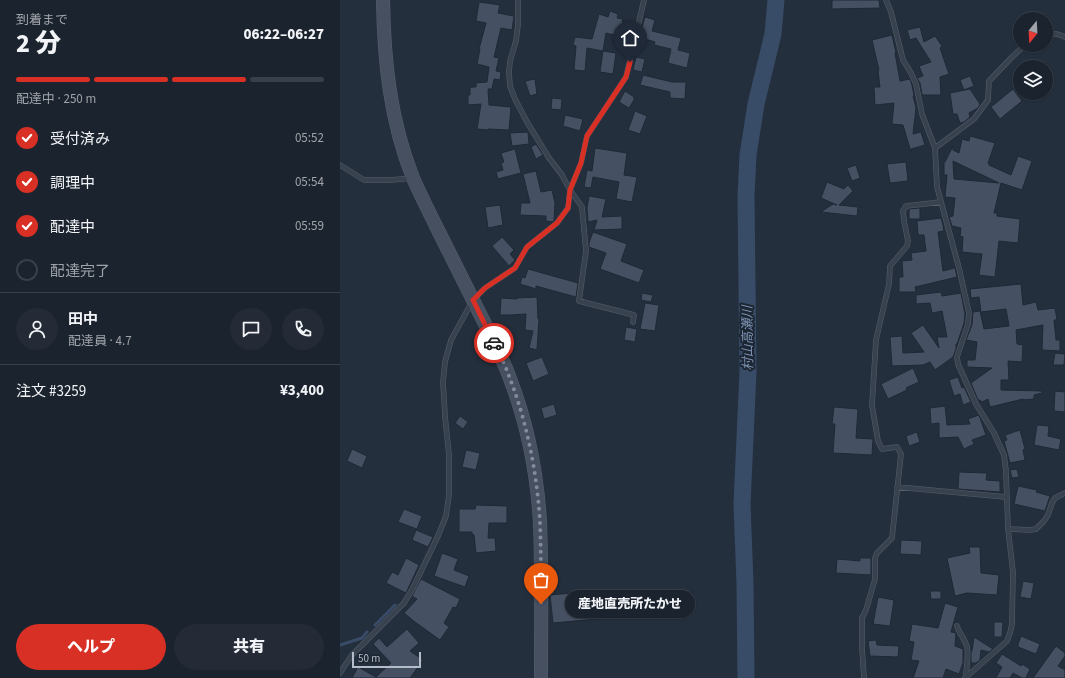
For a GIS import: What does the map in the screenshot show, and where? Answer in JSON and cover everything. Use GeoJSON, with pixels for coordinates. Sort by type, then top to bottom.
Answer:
{"type":"FeatureCollection","features":[{"type":"Feature","properties":{"kind":"street"},"geometry":{"type":"LineString","coordinates":[[383,0],[388,79],[395,118],[413,178],[509,375],[522,414],[537,489],[540,522],[541,678]]}},
{"type":"Feature","properties":{"kind":"lane"},"geometry":{"type":"LineString","coordinates":[[518,0],[518,25],[516,40],[510,60],[510,86],[515,100],[527,122],[582,207],[586,251],[579,301],[634,315],[633,322]]}},
{"type":"Feature","properties":{"kind":"lane"},"geometry":{"type":"LineString","coordinates":[[340,673],[352,655],[404,603],[413,588],[446,516],[449,494],[443,382],[445,362],[451,340],[473,300],[485,288],[515,268],[527,247],[557,223],[568,208],[570,190],[581,163],[587,136],[626,77],[644,0]]}},
{"type":"Feature","properties":{"kind":"lane"},"geometry":{"type":"LineString","coordinates":[[886,0],[891,12],[902,60],[911,73],[916,84],[922,114],[935,148],[937,187],[959,268],[969,313],[968,324],[957,357],[958,364],[976,404],[994,433],[1004,455],[1006,471],[1008,529],[1013,572],[1012,624],[1006,641],[965,678]]}},
{"type":"Feature","properties":{"kind":"lane"},"geometry":{"type":"LineString","coordinates":[[1053,34],[1065,37]]}},
{"type":"Feature","properties":{"kind":"lane"},"geometry":{"type":"LineString","coordinates":[[935,148],[974,119],[988,100],[989,81],[1017,52]]}},
{"type":"Feature","properties":{"kind":"lane"},"geometry":{"type":"LineString","coordinates":[[340,165],[364,180],[413,178]]}},
{"type":"Feature","properties":{"kind":"lane"},"geometry":{"type":"LineString","coordinates":[[864,678],[862,618],[866,610],[874,579],[875,558],[877,553],[892,538],[900,454],[897,447],[882,449],[878,441],[872,405],[876,340],[889,284],[890,266],[908,246],[903,211],[906,206],[941,202]]}},
{"type":"Feature","properties":{"kind":"lane"},"geometry":{"type":"LineString","coordinates":[[897,487],[1006,497]]}},
{"type":"Feature","properties":{"kind":"lane"},"geometry":{"type":"LineString","coordinates":[[1008,529],[1036,529],[1048,515],[1055,498],[1065,493]]}},
{"type":"Feature","properties":{"kind":"lane"},"geometry":{"type":"LineString","coordinates":[[957,626],[967,646],[965,678]]}},
{"type":"Feature","properties":{"kind":"building"},"geometry":{"type":"Polygon","coordinates":[[[832,0],[879,0],[880,8],[832,9],[832,0]]]}},
{"type":"Feature","properties":{"kind":"building"},"geometry":{"type":"Polygon","coordinates":[[[479,2],[500,5],[498,13],[514,16],[512,30],[501,28],[494,57],[499,58],[496,71],[501,72],[500,80],[494,79],[492,89],[488,89],[489,105],[511,107],[509,130],[477,129],[481,104],[468,105],[470,87],[476,87],[476,83],[487,82],[489,67],[477,64],[479,49],[486,23],[476,21],[479,2]]]}},
{"type":"Feature","properties":{"kind":"building"},"geometry":{"type":"Polygon","coordinates":[[[610,11],[618,14],[617,18],[623,19],[622,22],[634,25],[631,39],[606,33],[603,51],[587,48],[585,71],[574,70],[576,46],[573,45],[575,37],[592,39],[599,14],[608,17],[610,11]]]}},
{"type":"Feature","properties":{"kind":"building"},"geometry":{"type":"Polygon","coordinates":[[[645,17],[655,20],[652,31],[681,38],[678,50],[690,53],[687,68],[668,63],[671,49],[654,45],[655,42],[639,37],[645,17]]]}},
{"type":"Feature","properties":{"kind":"building"},"geometry":{"type":"Polygon","coordinates":[[[920,27],[924,42],[935,36],[942,46],[940,48],[949,74],[940,77],[941,95],[922,95],[920,83],[917,78],[923,76],[919,66],[931,62],[916,38],[910,40],[907,30],[920,27]]]}},
{"type":"Feature","properties":{"kind":"building"},"geometry":{"type":"Polygon","coordinates":[[[892,35],[900,81],[910,79],[912,85],[916,108],[913,134],[921,132],[925,145],[911,149],[911,152],[903,125],[892,124],[894,103],[875,105],[874,87],[880,87],[879,70],[872,40],[892,35]]]}},
{"type":"Feature","properties":{"kind":"building"},"geometry":{"type":"Polygon","coordinates":[[[603,51],[616,53],[613,74],[600,72],[603,51]]]}},
{"type":"Feature","properties":{"kind":"building"},"geometry":{"type":"Polygon","coordinates":[[[636,57],[645,59],[642,72],[633,70],[636,57]]]}},
{"type":"Feature","properties":{"kind":"building"},"geometry":{"type":"Polygon","coordinates":[[[643,75],[672,82],[686,82],[685,99],[670,98],[670,92],[640,85],[643,75]]]}},
{"type":"Feature","properties":{"kind":"building"},"geometry":{"type":"Polygon","coordinates":[[[970,76],[974,86],[964,90],[960,80],[970,76]]]}},
{"type":"Feature","properties":{"kind":"building"},"geometry":{"type":"Polygon","coordinates":[[[535,79],[537,94],[530,96],[525,81],[535,79]]]}},
{"type":"Feature","properties":{"kind":"building"},"geometry":{"type":"Polygon","coordinates":[[[970,89],[980,104],[978,108],[969,113],[970,117],[964,122],[960,123],[957,114],[953,114],[950,93],[970,89]]]}},
{"type":"Feature","properties":{"kind":"building"},"geometry":{"type":"Polygon","coordinates":[[[1013,89],[1013,100],[1022,101],[1000,119],[991,107],[1013,89]]]}},
{"type":"Feature","properties":{"kind":"building"},"geometry":{"type":"Polygon","coordinates":[[[625,91],[634,97],[634,100],[629,108],[619,102],[625,91]]]}},
{"type":"Feature","properties":{"kind":"building"},"geometry":{"type":"Polygon","coordinates":[[[552,98],[562,99],[561,110],[551,109],[552,98]]]}},
{"type":"Feature","properties":{"kind":"building"},"geometry":{"type":"Polygon","coordinates":[[[635,111],[647,116],[640,134],[628,130],[635,111]]]}},
{"type":"Feature","properties":{"kind":"building"},"geometry":{"type":"Polygon","coordinates":[[[565,115],[583,119],[580,131],[563,126],[565,115]]]}},
{"type":"Feature","properties":{"kind":"building"},"geometry":{"type":"Polygon","coordinates":[[[528,132],[529,144],[512,146],[510,133],[528,132]]]}},
{"type":"Feature","properties":{"kind":"building"},"geometry":{"type":"Polygon","coordinates":[[[970,136],[995,143],[988,163],[989,165],[1011,175],[1018,156],[1032,161],[1022,190],[1001,183],[994,213],[997,213],[997,216],[1020,219],[1018,243],[999,241],[995,277],[979,275],[982,254],[962,252],[963,237],[960,236],[961,228],[952,226],[949,217],[953,216],[955,198],[945,197],[947,175],[944,175],[944,162],[953,146],[953,150],[959,153],[962,139],[969,141],[970,136]],[[953,161],[954,179],[999,183],[953,161]]]}},
{"type":"Feature","properties":{"kind":"building"},"geometry":{"type":"Polygon","coordinates":[[[536,144],[543,155],[536,159],[531,147],[536,144]]]}},
{"type":"Feature","properties":{"kind":"building"},"geometry":{"type":"Polygon","coordinates":[[[595,148],[627,153],[624,175],[637,177],[632,202],[616,199],[619,182],[593,177],[591,188],[584,187],[587,170],[592,171],[595,148]]]}},
{"type":"Feature","properties":{"kind":"building"},"geometry":{"type":"Polygon","coordinates":[[[515,149],[521,173],[498,179],[496,172],[503,170],[501,163],[504,162],[501,153],[515,149]]]}},
{"type":"Feature","properties":{"kind":"building"},"geometry":{"type":"Polygon","coordinates":[[[906,162],[908,181],[890,183],[887,164],[906,162]]]}},
{"type":"Feature","properties":{"kind":"building"},"geometry":{"type":"Polygon","coordinates":[[[856,165],[860,178],[852,181],[847,168],[856,165]]]}},
{"type":"Feature","properties":{"kind":"building"},"geometry":{"type":"Polygon","coordinates":[[[536,171],[541,192],[552,190],[555,203],[553,222],[546,221],[546,216],[520,215],[521,203],[530,203],[523,174],[536,171]]]}},
{"type":"Feature","properties":{"kind":"building"},"geometry":{"type":"Polygon","coordinates":[[[827,182],[844,189],[848,185],[853,191],[839,205],[858,207],[857,216],[821,212],[833,204],[837,205],[821,198],[827,182]]]}},
{"type":"Feature","properties":{"kind":"building"},"geometry":{"type":"Polygon","coordinates":[[[589,196],[606,199],[602,217],[622,216],[622,229],[594,230],[597,220],[588,222],[587,208],[589,196]]]}},
{"type":"Feature","properties":{"kind":"building"},"geometry":{"type":"Polygon","coordinates":[[[500,205],[503,225],[488,228],[485,207],[500,205]]]}},
{"type":"Feature","properties":{"kind":"building"},"geometry":{"type":"Polygon","coordinates":[[[920,208],[920,219],[909,219],[909,209],[920,208]]]}},
{"type":"Feature","properties":{"kind":"building"},"geometry":{"type":"Polygon","coordinates":[[[941,218],[944,231],[938,232],[943,271],[955,268],[957,277],[915,287],[916,292],[899,292],[899,277],[903,277],[902,261],[912,260],[911,253],[926,251],[924,235],[918,235],[917,221],[941,218]]]}},
{"type":"Feature","properties":{"kind":"building"},"geometry":{"type":"Polygon","coordinates":[[[593,232],[627,244],[621,261],[644,270],[639,283],[600,269],[606,253],[589,247],[593,232]]]}},
{"type":"Feature","properties":{"kind":"building"},"geometry":{"type":"Polygon","coordinates":[[[502,237],[514,250],[510,254],[515,260],[509,266],[492,246],[502,237]]]}},
{"type":"Feature","properties":{"kind":"building"},"geometry":{"type":"Polygon","coordinates":[[[528,269],[578,283],[576,297],[536,286],[536,289],[520,284],[522,277],[525,278],[528,269]]]}},
{"type":"Feature","properties":{"kind":"building"},"geometry":{"type":"Polygon","coordinates":[[[1021,284],[1023,305],[1036,302],[1038,310],[1055,308],[1057,320],[1054,320],[1056,340],[1060,340],[1060,351],[1042,350],[1043,325],[1016,330],[1017,344],[1023,345],[1022,362],[1008,361],[1009,380],[1001,380],[1001,390],[1042,391],[1042,393],[1034,395],[1034,399],[1023,399],[990,407],[988,399],[982,402],[978,400],[971,383],[992,368],[967,367],[967,360],[975,360],[977,342],[966,340],[972,325],[973,312],[980,311],[984,329],[1009,326],[1006,309],[981,312],[979,297],[971,298],[970,289],[1021,284]]]}},
{"type":"Feature","properties":{"kind":"building"},"geometry":{"type":"Polygon","coordinates":[[[941,292],[942,296],[961,293],[965,314],[964,323],[953,357],[935,370],[930,362],[923,365],[892,366],[890,337],[902,336],[903,353],[924,352],[911,333],[923,325],[939,348],[937,337],[947,337],[942,311],[932,313],[930,303],[916,304],[916,295],[941,292]]]}},
{"type":"Feature","properties":{"kind":"building"},"geometry":{"type":"Polygon","coordinates":[[[642,293],[653,295],[651,302],[641,300],[642,293]]]}},
{"type":"Feature","properties":{"kind":"building"},"geometry":{"type":"Polygon","coordinates":[[[537,297],[539,319],[537,350],[529,348],[533,331],[525,330],[526,314],[500,315],[501,298],[517,299],[537,297]]]}},
{"type":"Feature","properties":{"kind":"building"},"geometry":{"type":"Polygon","coordinates":[[[645,303],[659,305],[655,331],[640,329],[645,303]]]}},
{"type":"Feature","properties":{"kind":"building"},"geometry":{"type":"Polygon","coordinates":[[[626,327],[637,329],[635,342],[624,340],[626,327]]]}},
{"type":"Feature","properties":{"kind":"building"},"geometry":{"type":"Polygon","coordinates":[[[1055,353],[1065,354],[1064,365],[1053,365],[1055,353]]]}},
{"type":"Feature","properties":{"kind":"building"},"geometry":{"type":"Polygon","coordinates":[[[542,357],[549,374],[533,381],[526,363],[542,357]]]}},
{"type":"Feature","properties":{"kind":"building"},"geometry":{"type":"Polygon","coordinates":[[[913,368],[919,382],[906,388],[907,390],[888,399],[881,384],[913,368]]]}},
{"type":"Feature","properties":{"kind":"building"},"geometry":{"type":"Polygon","coordinates":[[[958,377],[962,388],[964,387],[971,402],[963,405],[960,394],[954,396],[949,380],[958,377]]]}},
{"type":"Feature","properties":{"kind":"building"},"geometry":{"type":"Polygon","coordinates":[[[1055,391],[1065,392],[1065,412],[1054,411],[1055,391]]]}},
{"type":"Feature","properties":{"kind":"building"},"geometry":{"type":"Polygon","coordinates":[[[554,404],[557,415],[544,419],[541,408],[554,404]]]}},
{"type":"Feature","properties":{"kind":"building"},"geometry":{"type":"Polygon","coordinates":[[[945,406],[947,425],[970,424],[968,419],[979,415],[986,435],[972,440],[974,444],[964,449],[958,437],[939,438],[939,423],[931,424],[930,408],[945,406]]]}},
{"type":"Feature","properties":{"kind":"building"},"geometry":{"type":"Polygon","coordinates":[[[834,407],[858,409],[856,438],[873,439],[872,455],[833,453],[835,424],[832,424],[834,407]]]}},
{"type":"Feature","properties":{"kind":"building"},"geometry":{"type":"Polygon","coordinates":[[[460,416],[468,422],[463,429],[455,423],[460,416]]]}},
{"type":"Feature","properties":{"kind":"building"},"geometry":{"type":"Polygon","coordinates":[[[1037,425],[1049,426],[1048,436],[1061,439],[1059,450],[1034,445],[1037,425]]]}},
{"type":"Feature","properties":{"kind":"building"},"geometry":{"type":"Polygon","coordinates":[[[1020,430],[1025,449],[1023,450],[1025,460],[1010,463],[1004,441],[1007,440],[1005,435],[1020,430]]]}},
{"type":"Feature","properties":{"kind":"building"},"geometry":{"type":"Polygon","coordinates":[[[917,432],[920,442],[909,446],[906,436],[917,432]]]}},
{"type":"Feature","properties":{"kind":"building"},"geometry":{"type":"Polygon","coordinates":[[[352,449],[367,456],[362,468],[347,461],[352,449]]]}},
{"type":"Feature","properties":{"kind":"building"},"geometry":{"type":"Polygon","coordinates":[[[466,450],[480,453],[476,470],[462,467],[466,450]]]}},
{"type":"Feature","properties":{"kind":"building"},"geometry":{"type":"Polygon","coordinates":[[[1017,469],[1019,477],[1012,478],[1010,470],[1017,469]]]}},
{"type":"Feature","properties":{"kind":"building"},"geometry":{"type":"Polygon","coordinates":[[[959,472],[987,473],[986,480],[1000,481],[1000,492],[958,489],[959,472]]]}},
{"type":"Feature","properties":{"kind":"building"},"geometry":{"type":"Polygon","coordinates":[[[1018,486],[1037,490],[1036,492],[1050,496],[1045,511],[1014,504],[1018,486]]]}},
{"type":"Feature","properties":{"kind":"building"},"geometry":{"type":"Polygon","coordinates":[[[476,505],[507,506],[507,523],[489,523],[488,538],[495,538],[496,551],[476,553],[474,535],[472,532],[459,532],[459,509],[475,509],[476,505]]]}},
{"type":"Feature","properties":{"kind":"building"},"geometry":{"type":"Polygon","coordinates":[[[404,509],[422,516],[417,529],[398,522],[404,509]]]}},
{"type":"Feature","properties":{"kind":"building"},"geometry":{"type":"Polygon","coordinates":[[[416,530],[433,537],[428,547],[412,540],[416,530]]]}},
{"type":"Feature","properties":{"kind":"building"},"geometry":{"type":"Polygon","coordinates":[[[901,540],[922,541],[921,555],[900,554],[901,540]]]}},
{"type":"Feature","properties":{"kind":"building"},"geometry":{"type":"Polygon","coordinates":[[[969,547],[980,547],[981,573],[999,575],[997,595],[967,593],[955,596],[947,558],[970,553],[969,547]]]}},
{"type":"Feature","properties":{"kind":"building"},"geometry":{"type":"Polygon","coordinates":[[[442,553],[458,559],[454,570],[469,576],[465,587],[434,576],[442,553]]]}},
{"type":"Feature","properties":{"kind":"building"},"geometry":{"type":"Polygon","coordinates":[[[406,558],[419,565],[406,593],[386,583],[392,572],[398,575],[406,558]]]}},
{"type":"Feature","properties":{"kind":"building"},"geometry":{"type":"Polygon","coordinates":[[[860,558],[871,558],[871,575],[836,573],[837,559],[860,561],[860,558]]]}},
{"type":"Feature","properties":{"kind":"building"},"geometry":{"type":"Polygon","coordinates":[[[421,579],[460,599],[456,608],[453,607],[444,623],[449,627],[440,640],[404,613],[417,599],[412,596],[421,579]]]}},
{"type":"Feature","properties":{"kind":"building"},"geometry":{"type":"Polygon","coordinates":[[[1023,581],[1034,583],[1031,599],[1020,597],[1023,581]]]}},
{"type":"Feature","properties":{"kind":"building"},"geometry":{"type":"Polygon","coordinates":[[[594,591],[597,619],[553,623],[550,595],[594,591]]]}},
{"type":"Feature","properties":{"kind":"building"},"geometry":{"type":"Polygon","coordinates":[[[930,591],[941,591],[941,599],[931,599],[930,591]]]}},
{"type":"Feature","properties":{"kind":"building"},"geometry":{"type":"Polygon","coordinates":[[[878,597],[894,600],[890,626],[873,624],[878,597]]]}},
{"type":"Feature","properties":{"kind":"building"},"geometry":{"type":"Polygon","coordinates":[[[945,603],[958,607],[951,632],[956,633],[955,646],[963,649],[963,663],[959,674],[946,669],[943,678],[913,678],[919,661],[911,660],[914,642],[909,641],[912,624],[938,628],[945,603]]]}},
{"type":"Feature","properties":{"kind":"building"},"geometry":{"type":"Polygon","coordinates":[[[994,622],[1003,622],[1002,637],[994,637],[994,622]]]}},
{"type":"Feature","properties":{"kind":"building"},"geometry":{"type":"Polygon","coordinates":[[[407,629],[419,643],[410,651],[423,660],[410,678],[352,678],[358,667],[376,677],[391,663],[373,644],[379,638],[387,647],[407,629]]]}},
{"type":"Feature","properties":{"kind":"building"},"geometry":{"type":"Polygon","coordinates":[[[1021,636],[1040,644],[1036,654],[1018,647],[1021,636]]]}},
{"type":"Feature","properties":{"kind":"building"},"geometry":{"type":"Polygon","coordinates":[[[974,637],[993,649],[989,652],[981,650],[980,660],[976,663],[971,663],[971,651],[974,637]]]}},
{"type":"Feature","properties":{"kind":"building"},"geometry":{"type":"Polygon","coordinates":[[[876,640],[877,645],[899,646],[898,657],[870,656],[868,641],[876,640]]]}},
{"type":"Feature","properties":{"kind":"building"},"geometry":{"type":"Polygon","coordinates":[[[1056,646],[1065,653],[1065,656],[1058,666],[1065,670],[1065,678],[1033,678],[1056,646]]]}},
{"type":"Feature","properties":{"kind":"building"},"geometry":{"type":"Polygon","coordinates":[[[1002,654],[1021,666],[1022,664],[1030,669],[1026,678],[1022,678],[1013,673],[1010,678],[996,678],[1002,667],[996,663],[1002,654]]]}},
{"type":"Feature","properties":{"kind":"waterway","name":"村山高瀬川"},"geometry":{"type":"LineString","coordinates":[[746,678],[742,504],[748,372],[746,196],[748,155],[756,104],[773,34],[776,0]]}},
{"type":"Feature","properties":{"kind":"waterway"},"geometry":{"type":"LineString","coordinates":[[375,625],[395,605]]}},
{"type":"Feature","properties":{"kind":"waterway"},"geometry":{"type":"LineString","coordinates":[[340,645],[362,638],[367,632]]}},
{"type":"Feature","properties":{"kind":"way so far"},"geometry":{"type":"LineString","coordinates":[[494,343],[509,375],[518,401],[529,445],[537,489],[540,522],[541,604]]}},
{"type":"Feature","properties":{"kind":"place","name":"産地直売所たかせ"},"geometry":{"type":"Point","coordinates":[541,604]}},
{"type":"Feature","properties":{"kind":"route"},"geometry":{"type":"LineString","coordinates":[[494,343],[473,300],[485,288],[515,268],[527,247],[557,223],[568,208],[570,190],[581,163],[587,136],[626,77],[630,62]]}}]}
